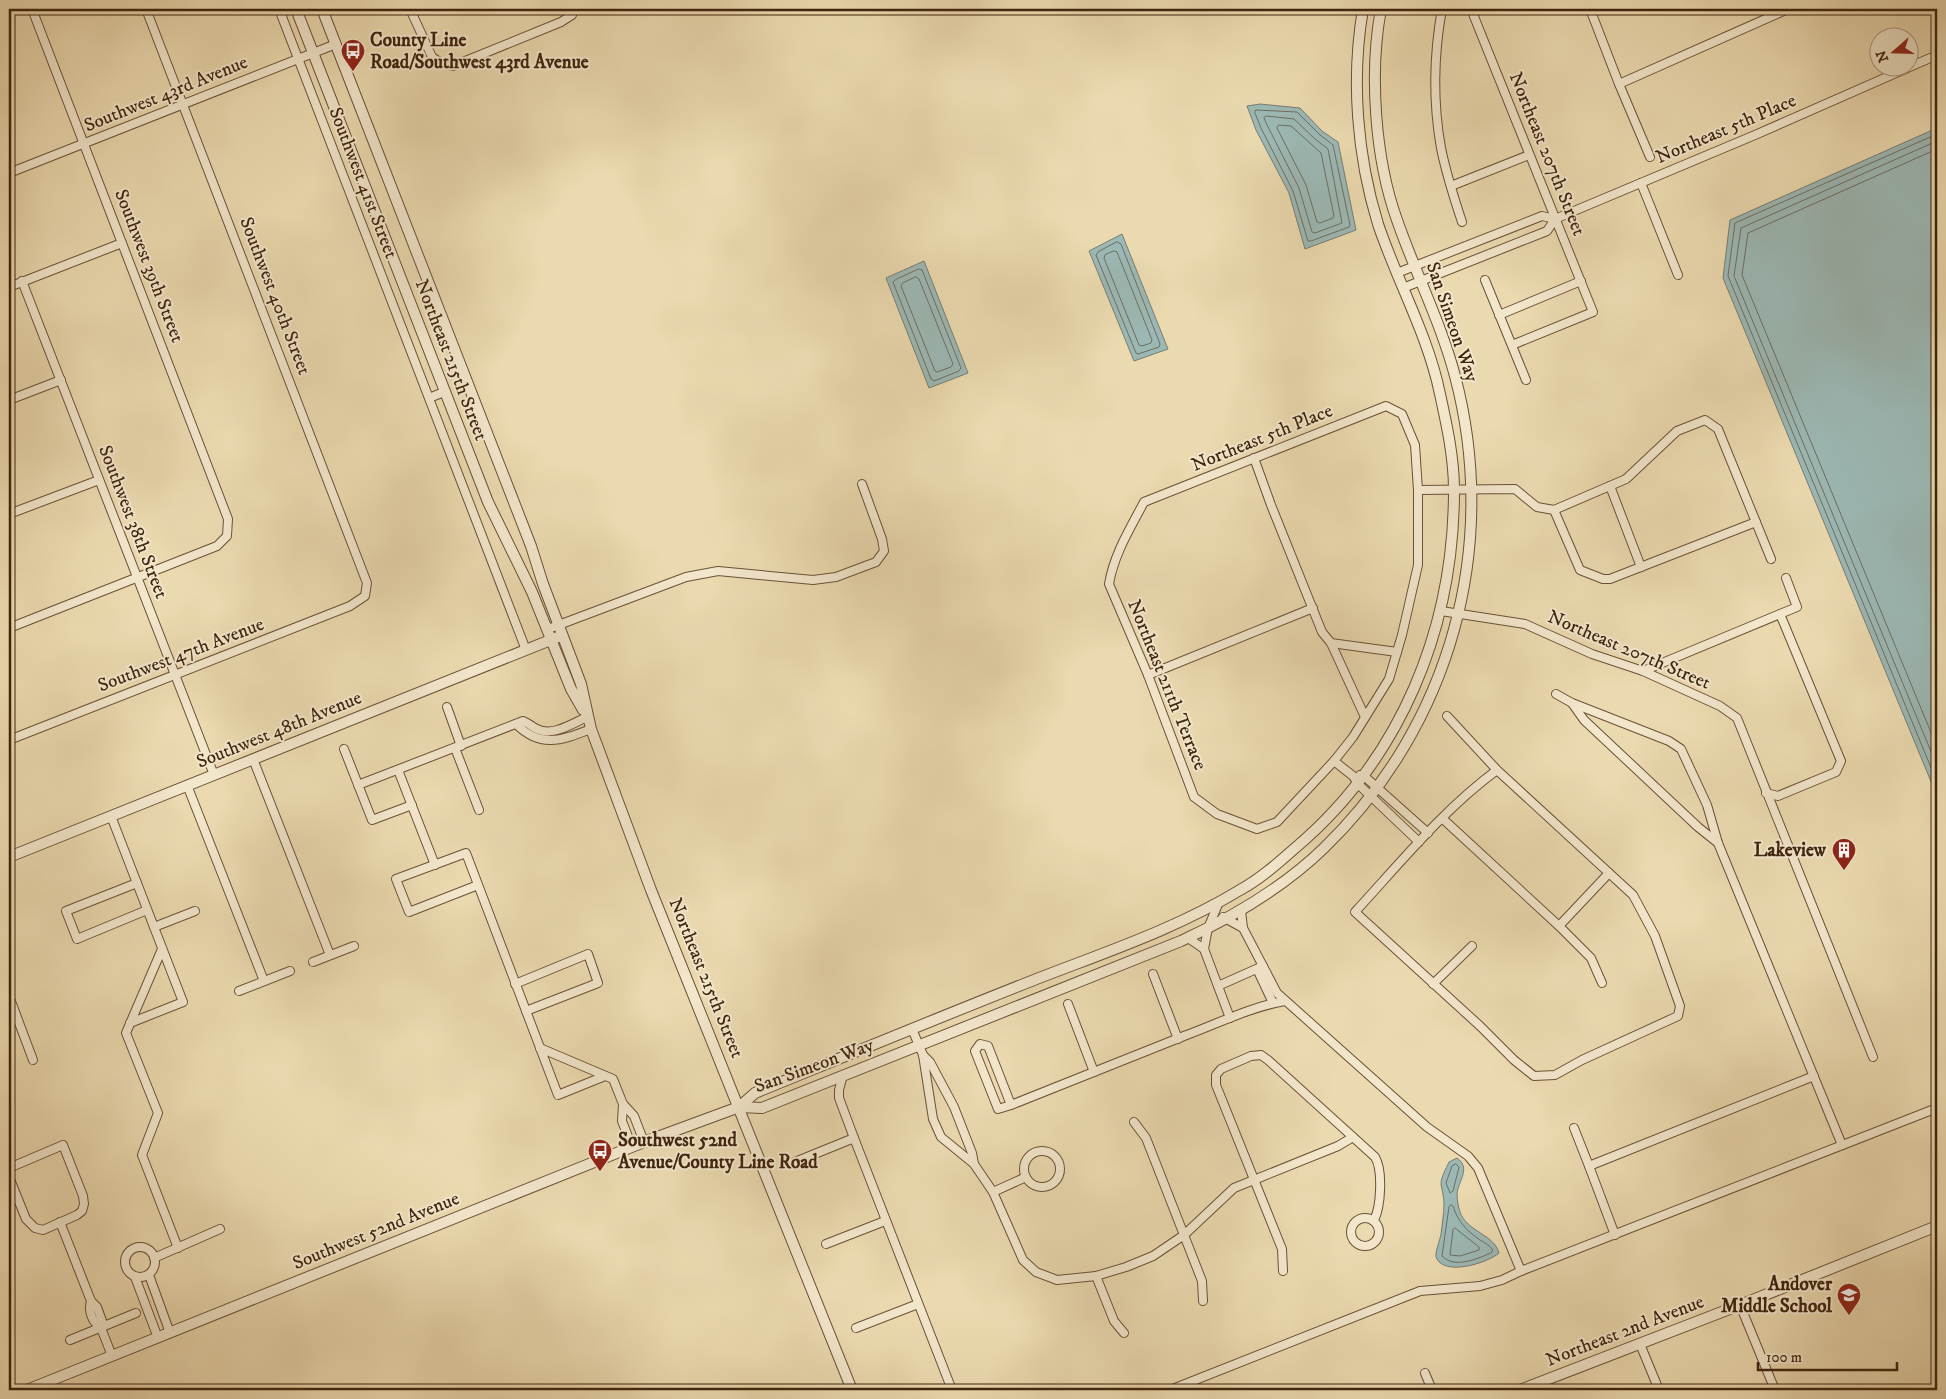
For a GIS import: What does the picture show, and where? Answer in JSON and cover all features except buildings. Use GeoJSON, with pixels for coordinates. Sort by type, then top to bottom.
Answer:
{"type":"FeatureCollection","features":[{"type":"Feature","properties":{"kind":"street","name":"Southwest 39th Street"},"geometry":{"type":"LineString","coordinates":[[32,9],[228,520],[228,536],[217,546],[137,577]]}},
{"type":"Feature","properties":{"kind":"street","name":"Southwest 40th Street"},"geometry":{"type":"LineString","coordinates":[[146,9],[367,583],[365,596]]}},
{"type":"Feature","properties":{"kind":"street","name":"Southwest 41st Street"},"geometry":{"type":"LineString","coordinates":[[279,9],[526,650]]}},
{"type":"Feature","properties":{"kind":"street","name":"Northeast 215th Street"},"geometry":{"type":"LineString","coordinates":[[296,9],[488,502],[532,592],[571,689],[588,718]]}},
{"type":"Feature","properties":{"kind":"street","name":"Northeast 215th Street"},"geometry":{"type":"LineString","coordinates":[[322,9],[531,546],[558,625],[581,684],[591,729],[651,890],[852,1390]]}},
{"type":"Feature","properties":{"kind":"street"},"geometry":{"type":"LineString","coordinates":[[410,9],[432,57],[441,63],[453,66],[562,22],[572,12]]}},
{"type":"Feature","properties":{"kind":"street","name":"San Simeon Way"},"geometry":{"type":"LineString","coordinates":[[739,1107],[753,1094],[1174,925],[1243,889],[1317,830],[1386,742],[1410,699],[1427,658],[1441,611],[1450,558],[1454,488],[1450,441],[1435,370],[1379,225],[1367,181],[1359,129],[1357,84],[1360,25],[1363,9]]}},
{"type":"Feature","properties":{"kind":"street","name":"San Simeon Way"},"geometry":{"type":"LineString","coordinates":[[739,1107],[762,1108],[1188,938],[1228,918],[1291,876],[1324,848],[1370,796],[1401,753],[1431,696],[1449,651],[1465,582],[1471,537],[1472,488],[1465,422],[1455,376],[1396,217],[1385,181],[1379,148],[1375,84],[1378,22],[1381,9]]}},
{"type":"Feature","properties":{"kind":"street"},"geometry":{"type":"LineString","coordinates":[[1442,9],[1436,67],[1437,107],[1441,147],[1462,222]]}},
{"type":"Feature","properties":{"kind":"street","name":"Northeast 207th Street"},"geometry":{"type":"LineString","coordinates":[[1471,9],[1593,312],[1512,345]]}},
{"type":"Feature","properties":{"kind":"street"},"geometry":{"type":"LineString","coordinates":[[1590,9],[1650,157]]}},
{"type":"Feature","properties":{"kind":"street"},"geometry":{"type":"LineString","coordinates":[[1619,84],[1788,9]]}},
{"type":"Feature","properties":{"kind":"street","name":"Southwest 43rd Avenue"},"geometry":{"type":"LineString","coordinates":[[9,173],[336,44]]}},
{"type":"Feature","properties":{"kind":"street","name":"Northeast 5th Place"},"geometry":{"type":"LineString","coordinates":[[1403,288],[1547,230],[1555,219],[1937,55]]}},
{"type":"Feature","properties":{"kind":"street"},"geometry":{"type":"LineString","coordinates":[[1451,186],[1529,155]]}},
{"type":"Feature","properties":{"kind":"street"},"geometry":{"type":"LineString","coordinates":[[1641,183],[1678,275]]}},
{"type":"Feature","properties":{"kind":"street","name":"Northeast 5th Place"},"geometry":{"type":"LineString","coordinates":[[1398,273],[1542,216],[1555,219]]}},
{"type":"Feature","properties":{"kind":"street"},"geometry":{"type":"LineString","coordinates":[[9,287],[122,243]]}},
{"type":"Feature","properties":{"kind":"street"},"geometry":{"type":"LineString","coordinates":[[1485,280],[1526,380]]}},
{"type":"Feature","properties":{"kind":"street","name":"Southwest 38th Street"},"geometry":{"type":"LineString","coordinates":[[22,281],[214,775]]}},
{"type":"Feature","properties":{"kind":"street"},"geometry":{"type":"LineString","coordinates":[[1499,315],[1580,282]]}},
{"type":"Feature","properties":{"kind":"street"},"geometry":{"type":"LineString","coordinates":[[9,400],[61,380]]}},
{"type":"Feature","properties":{"kind":"street"},"geometry":{"type":"LineString","coordinates":[[429,398],[444,392]]}},
{"type":"Feature","properties":{"kind":"street","name":"Northeast 5th Place"},"geometry":{"type":"LineString","coordinates":[[1109,584],[1118,551],[1144,502],[1386,406],[1402,414],[1415,445],[1418,490],[1418,565],[1397,652],[1388,679],[1353,737],[1334,761],[1277,822],[1258,829],[1217,814],[1194,798]]}},
{"type":"Feature","properties":{"kind":"street"},"geometry":{"type":"LineString","coordinates":[[1418,490],[1454,488],[1515,489],[1537,507],[1554,510],[1626,479],[1677,430],[1706,420],[1718,429],[1771,559]]}},
{"type":"Feature","properties":{"kind":"street"},"geometry":{"type":"LineString","coordinates":[[1254,458],[1322,632],[1331,643],[1365,717]]}},
{"type":"Feature","properties":{"kind":"street"},"geometry":{"type":"LineString","coordinates":[[9,514],[99,480]]}},
{"type":"Feature","properties":{"kind":"street"},"geometry":{"type":"LineString","coordinates":[[548,629],[676,580],[718,571],[813,580],[836,577],[876,562],[884,551],[882,539],[862,484]]}},
{"type":"Feature","properties":{"kind":"street"},"geometry":{"type":"LineString","coordinates":[[1610,486],[1641,567]]}},
{"type":"Feature","properties":{"kind":"street"},"geometry":{"type":"LineString","coordinates":[[1554,510],[1580,570],[1603,579],[1610,579],[1756,522]]}},
{"type":"Feature","properties":{"kind":"street"},"geometry":{"type":"LineString","coordinates":[[9,628],[137,577]]}},
{"type":"Feature","properties":{"kind":"street"},"geometry":{"type":"LineString","coordinates":[[1644,671],[1797,607],[1786,578]]}},
{"type":"Feature","properties":{"kind":"street","name":"Northeast 211th Terrace"},"geometry":{"type":"LineString","coordinates":[[1109,584],[1148,676],[1194,798]]}},
{"type":"Feature","properties":{"kind":"street","name":"Southwest 47th Avenue"},"geometry":{"type":"LineString","coordinates":[[9,740],[350,606],[365,596]]}},
{"type":"Feature","properties":{"kind":"street"},"geometry":{"type":"LineString","coordinates":[[1148,676],[1312,608]]}},
{"type":"Feature","properties":{"kind":"street","name":"Northeast 207th Street"},"geometry":{"type":"LineString","coordinates":[[1441,611],[1525,624],[1592,654],[1644,671],[1720,706],[1737,718],[1873,1057]]}},
{"type":"Feature","properties":{"kind":"street"},"geometry":{"type":"LineString","coordinates":[[1766,793],[1778,796],[1836,772],[1841,761],[1780,614]]}},
{"type":"Feature","properties":{"kind":"street","name":"Southwest 48th Avenue"},"geometry":{"type":"LineString","coordinates":[[9,857],[562,636]]}},
{"type":"Feature","properties":{"kind":"street"},"geometry":{"type":"LineString","coordinates":[[1331,643],[1397,652]]}},
{"type":"Feature","properties":{"kind":"street"},"geometry":{"type":"LineString","coordinates":[[1556,694],[1572,703],[1669,741],[1681,749],[1707,805],[1718,843],[1842,1145]]}},
{"type":"Feature","properties":{"kind":"street"},"geometry":{"type":"LineString","coordinates":[[1572,703],[1584,720],[1698,827],[1718,843]]}},
{"type":"Feature","properties":{"kind":"street"},"geometry":{"type":"LineString","coordinates":[[447,707],[479,810]]}},
{"type":"Feature","properties":{"kind":"street"},"geometry":{"type":"LineString","coordinates":[[1447,716],[1497,770],[1633,894],[1655,936],[1680,1006],[1678,1016],[1555,1075],[1534,1076],[1514,1060],[1480,1026],[1355,912],[1472,788],[1497,770]]}},
{"type":"Feature","properties":{"kind":"street"},"geometry":{"type":"LineString","coordinates":[[358,785],[524,721],[537,729],[552,732],[588,718]]}},
{"type":"Feature","properties":{"kind":"street"},"geometry":{"type":"LineString","coordinates":[[516,724],[531,737],[556,740],[591,729]]}},
{"type":"Feature","properties":{"kind":"street"},"geometry":{"type":"LineString","coordinates":[[344,749],[372,820],[412,805]]}},
{"type":"Feature","properties":{"kind":"street"},"geometry":{"type":"LineString","coordinates":[[253,759],[330,955]]}},
{"type":"Feature","properties":{"kind":"street"},"geometry":{"type":"LineString","coordinates":[[1334,761],[1358,778],[1377,786],[1428,833]]}},
{"type":"Feature","properties":{"kind":"street"},"geometry":{"type":"LineString","coordinates":[[398,770],[435,865]]}},
{"type":"Feature","properties":{"kind":"street"},"geometry":{"type":"LineString","coordinates":[[1358,778],[1370,796],[1419,842]]}},
{"type":"Feature","properties":{"kind":"street"},"geometry":{"type":"LineString","coordinates":[[187,785],[264,981]]}},
{"type":"Feature","properties":{"kind":"street"},"geometry":{"type":"LineString","coordinates":[[111,816],[183,1002],[130,1023]]}},
{"type":"Feature","properties":{"kind":"street"},"geometry":{"type":"LineString","coordinates":[[1443,819],[1591,958],[1602,982]]}},
{"type":"Feature","properties":{"kind":"street"},"geometry":{"type":"LineString","coordinates":[[478,885],[409,912],[396,880],[466,853],[558,1095],[605,1076]]}},
{"type":"Feature","properties":{"kind":"street"},"geometry":{"type":"LineString","coordinates":[[1559,926],[1609,873]]}},
{"type":"Feature","properties":{"kind":"street"},"geometry":{"type":"LineString","coordinates":[[137,883],[66,911],[77,939],[148,910]]}},
{"type":"Feature","properties":{"kind":"street"},"geometry":{"type":"LineString","coordinates":[[1219,902],[1208,928],[1204,949],[1230,1018]]}},
{"type":"Feature","properties":{"kind":"street"},"geometry":{"type":"LineString","coordinates":[[154,927],[195,911]]}},
{"type":"Feature","properties":{"kind":"street"},"geometry":{"type":"LineString","coordinates":[[1241,911],[1243,928],[1273,1003]]}},
{"type":"Feature","properties":{"kind":"street"},"geometry":{"type":"LineString","coordinates":[[1198,913],[1214,914],[1228,918],[1243,928]]}},
{"type":"Feature","properties":{"kind":"street"},"geometry":{"type":"LineString","coordinates":[[1188,938],[1204,949]]}},
{"type":"Feature","properties":{"kind":"street"},"geometry":{"type":"LineString","coordinates":[[313,962],[354,946]]}},
{"type":"Feature","properties":{"kind":"street"},"geometry":{"type":"LineString","coordinates":[[1433,984],[1472,946]]}},
{"type":"Feature","properties":{"kind":"street"},"geometry":{"type":"LineString","coordinates":[[162,949],[126,1033],[158,1113],[142,1155],[178,1248]]}},
{"type":"Feature","properties":{"kind":"street"},"geometry":{"type":"LineString","coordinates":[[516,984],[588,954],[598,983],[526,1011]]}},
{"type":"Feature","properties":{"kind":"street"},"geometry":{"type":"LineString","coordinates":[[1218,986],[1260,968]]}},
{"type":"Feature","properties":{"kind":"street"},"geometry":{"type":"LineString","coordinates":[[1260,968],[1277,993],[1285,1001],[1346,1053],[1427,1127],[1468,1156],[1478,1168],[1521,1271]]}},
{"type":"Feature","properties":{"kind":"street"},"geometry":{"type":"LineString","coordinates":[[238,991],[290,971]]}},
{"type":"Feature","properties":{"kind":"street"},"geometry":{"type":"LineString","coordinates":[[1153,974],[1178,1039]]}},
{"type":"Feature","properties":{"kind":"street"},"geometry":{"type":"LineString","coordinates":[[9,996],[34,1060]]}},
{"type":"Feature","properties":{"kind":"street"},"geometry":{"type":"LineString","coordinates":[[1011,1105],[988,1046],[980,1044],[975,1051],[998,1109],[1011,1105],[1230,1018],[1273,1003],[1285,1001]]}},
{"type":"Feature","properties":{"kind":"street"},"geometry":{"type":"LineString","coordinates":[[1068,1004],[1094,1072]]}},
{"type":"Feature","properties":{"kind":"street"},"geometry":{"type":"LineString","coordinates":[[912,1029],[923,1056],[933,1119],[941,1137],[974,1164],[994,1192],[1023,1260],[1036,1272],[1058,1280],[1096,1276],[1153,1256],[1184,1235],[1234,1188],[1338,1146],[1353,1136]]}},
{"type":"Feature","properties":{"kind":"street"},"geometry":{"type":"LineString","coordinates":[[540,1048],[613,1079],[623,1104],[634,1116],[644,1142]]}},
{"type":"Feature","properties":{"kind":"street"},"geometry":{"type":"LineString","coordinates":[[923,1056],[930,1062],[954,1108],[972,1153],[974,1164]]}},
{"type":"Feature","properties":{"kind":"street"},"geometry":{"type":"LineString","coordinates":[[1283,1270],[1282,1249],[1216,1085],[1216,1075],[1221,1069],[1251,1056],[1261,1056],[1268,1060],[1375,1157],[1379,1163],[1380,1174],[1377,1213],[1374,1220]]}},
{"type":"Feature","properties":{"kind":"street"},"geometry":{"type":"LineString","coordinates":[[843,1075],[839,1094],[885,1221],[951,1389],[942,1390]]}},
{"type":"Feature","properties":{"kind":"street"},"geometry":{"type":"LineString","coordinates":[[1589,1166],[1814,1076]]}},
{"type":"Feature","properties":{"kind":"street"},"geometry":{"type":"LineString","coordinates":[[623,1104],[622,1121],[632,1147]]}},
{"type":"Feature","properties":{"kind":"street","name":"Southwest 52nd Avenue"},"geometry":{"type":"LineString","coordinates":[[27,1390],[644,1142],[739,1107]]}},
{"type":"Feature","properties":{"kind":"street"},"geometry":{"type":"LineString","coordinates":[[1170,1390],[1420,1291],[1480,1286],[1502,1280],[1937,1108]]}},
{"type":"Feature","properties":{"kind":"street"},"geometry":{"type":"LineString","coordinates":[[1134,1122],[1146,1138],[1184,1235],[1202,1282],[1203,1301]]}},
{"type":"Feature","properties":{"kind":"street"},"geometry":{"type":"LineString","coordinates":[[1574,1128],[1615,1235]]}},
{"type":"Feature","properties":{"kind":"street"},"geometry":{"type":"LineString","coordinates":[[790,1164],[854,1138]]}},
{"type":"Feature","properties":{"kind":"street"},"geometry":{"type":"LineString","coordinates":[[9,1168],[63,1145],[82,1196],[84,1204],[82,1211],[43,1230],[35,1228],[26,1219],[9,1177]]}},
{"type":"Feature","properties":{"kind":"street"},"geometry":{"type":"LineString","coordinates":[[1046,1151],[1060,1162],[1060,1175],[1057,1180],[1047,1187],[1035,1186],[1026,1177],[1024,1166],[1035,1152],[1046,1151]]}},
{"type":"Feature","properties":{"kind":"street"},"geometry":{"type":"LineString","coordinates":[[994,1192],[1026,1177]]}},
{"type":"Feature","properties":{"kind":"street"},"geometry":{"type":"LineString","coordinates":[[826,1244],[885,1221]]}},
{"type":"Feature","properties":{"kind":"street"},"geometry":{"type":"LineString","coordinates":[[60,1222],[90,1301],[89,1308],[95,1324],[101,1328],[112,1356]]}},
{"type":"Feature","properties":{"kind":"street","name":"Northeast 2nd Avenue"},"geometry":{"type":"LineString","coordinates":[[1520,1390],[1543,1386],[1640,1344],[1937,1226]]}},
{"type":"Feature","properties":{"kind":"street"},"geometry":{"type":"LineString","coordinates":[[154,1258],[220,1229]]}},
{"type":"Feature","properties":{"kind":"street"},"geometry":{"type":"LineString","coordinates":[[140,1247],[146,1248],[154,1258],[155,1265],[148,1275],[140,1278],[127,1271],[124,1264],[127,1254],[131,1250],[140,1247]]}},
{"type":"Feature","properties":{"kind":"street"},"geometry":{"type":"LineString","coordinates":[[148,1275],[170,1333]]}},
{"type":"Feature","properties":{"kind":"street"},"geometry":{"type":"LineString","coordinates":[[1096,1276],[1114,1321],[1124,1333]]}},
{"type":"Feature","properties":{"kind":"street"},"geometry":{"type":"LineString","coordinates":[[135,1277],[158,1338]]}},
{"type":"Feature","properties":{"kind":"street"},"geometry":{"type":"LineString","coordinates":[[856,1328],[918,1304]]}},
{"type":"Feature","properties":{"kind":"street"},"geometry":{"type":"LineString","coordinates":[[1740,1305],[1775,1390]]}},
{"type":"Feature","properties":{"kind":"street"},"geometry":{"type":"LineString","coordinates":[[70,1340],[136,1313]]}},
{"type":"Feature","properties":{"kind":"street"},"geometry":{"type":"LineString","coordinates":[[1640,1344],[1659,1390]]}},
{"type":"Feature","properties":{"kind":"street"},"geometry":{"type":"LineString","coordinates":[[1425,1374],[1432,1390]]}},
{"type":"Feature","properties":{"kind":"water"},"geometry":{"type":"Polygon","coordinates":[[[1260,104],[1300,108],[1322,131],[1338,142],[1356,230],[1305,249],[1289,193],[1256,130],[1247,106],[1260,104]]]}},
{"type":"Feature","properties":{"kind":"water"},"geometry":{"type":"Polygon","coordinates":[[[1937,128],[1937,796],[1723,278],[1730,220],[1937,128]]]}},
{"type":"Feature","properties":{"kind":"water"},"geometry":{"type":"Polygon","coordinates":[[[1122,234],[1168,349],[1134,361],[1089,251],[1122,234]]]}},
{"type":"Feature","properties":{"kind":"water"},"geometry":{"type":"Polygon","coordinates":[[[924,261],[968,373],[929,388],[886,278],[924,261]]]}},
{"type":"Feature","properties":{"kind":"water"},"geometry":{"type":"Polygon","coordinates":[[[1457,1158],[1464,1170],[1457,1193],[1463,1219],[1492,1241],[1499,1253],[1486,1261],[1456,1267],[1440,1263],[1436,1255],[1444,1212],[1441,1181],[1449,1162],[1457,1158]]]}},
{"type":"Feature","properties":{"kind":"place","name":"County Line Road/Southwest 43rd Avenue"},"geometry":{"type":"Point","coordinates":[353,72]}},
{"type":"Feature","properties":{"kind":"place","name":"Lakeview"},"geometry":{"type":"Point","coordinates":[1844,871]}},
{"type":"Feature","properties":{"kind":"place","name":"Southwest 52nd Avenue/County Line Road"},"geometry":{"type":"Point","coordinates":[600,1172]}},
{"type":"Feature","properties":{"kind":"place","name":"Andover Middle School"},"geometry":{"type":"Point","coordinates":[1849,1316]}}]}
